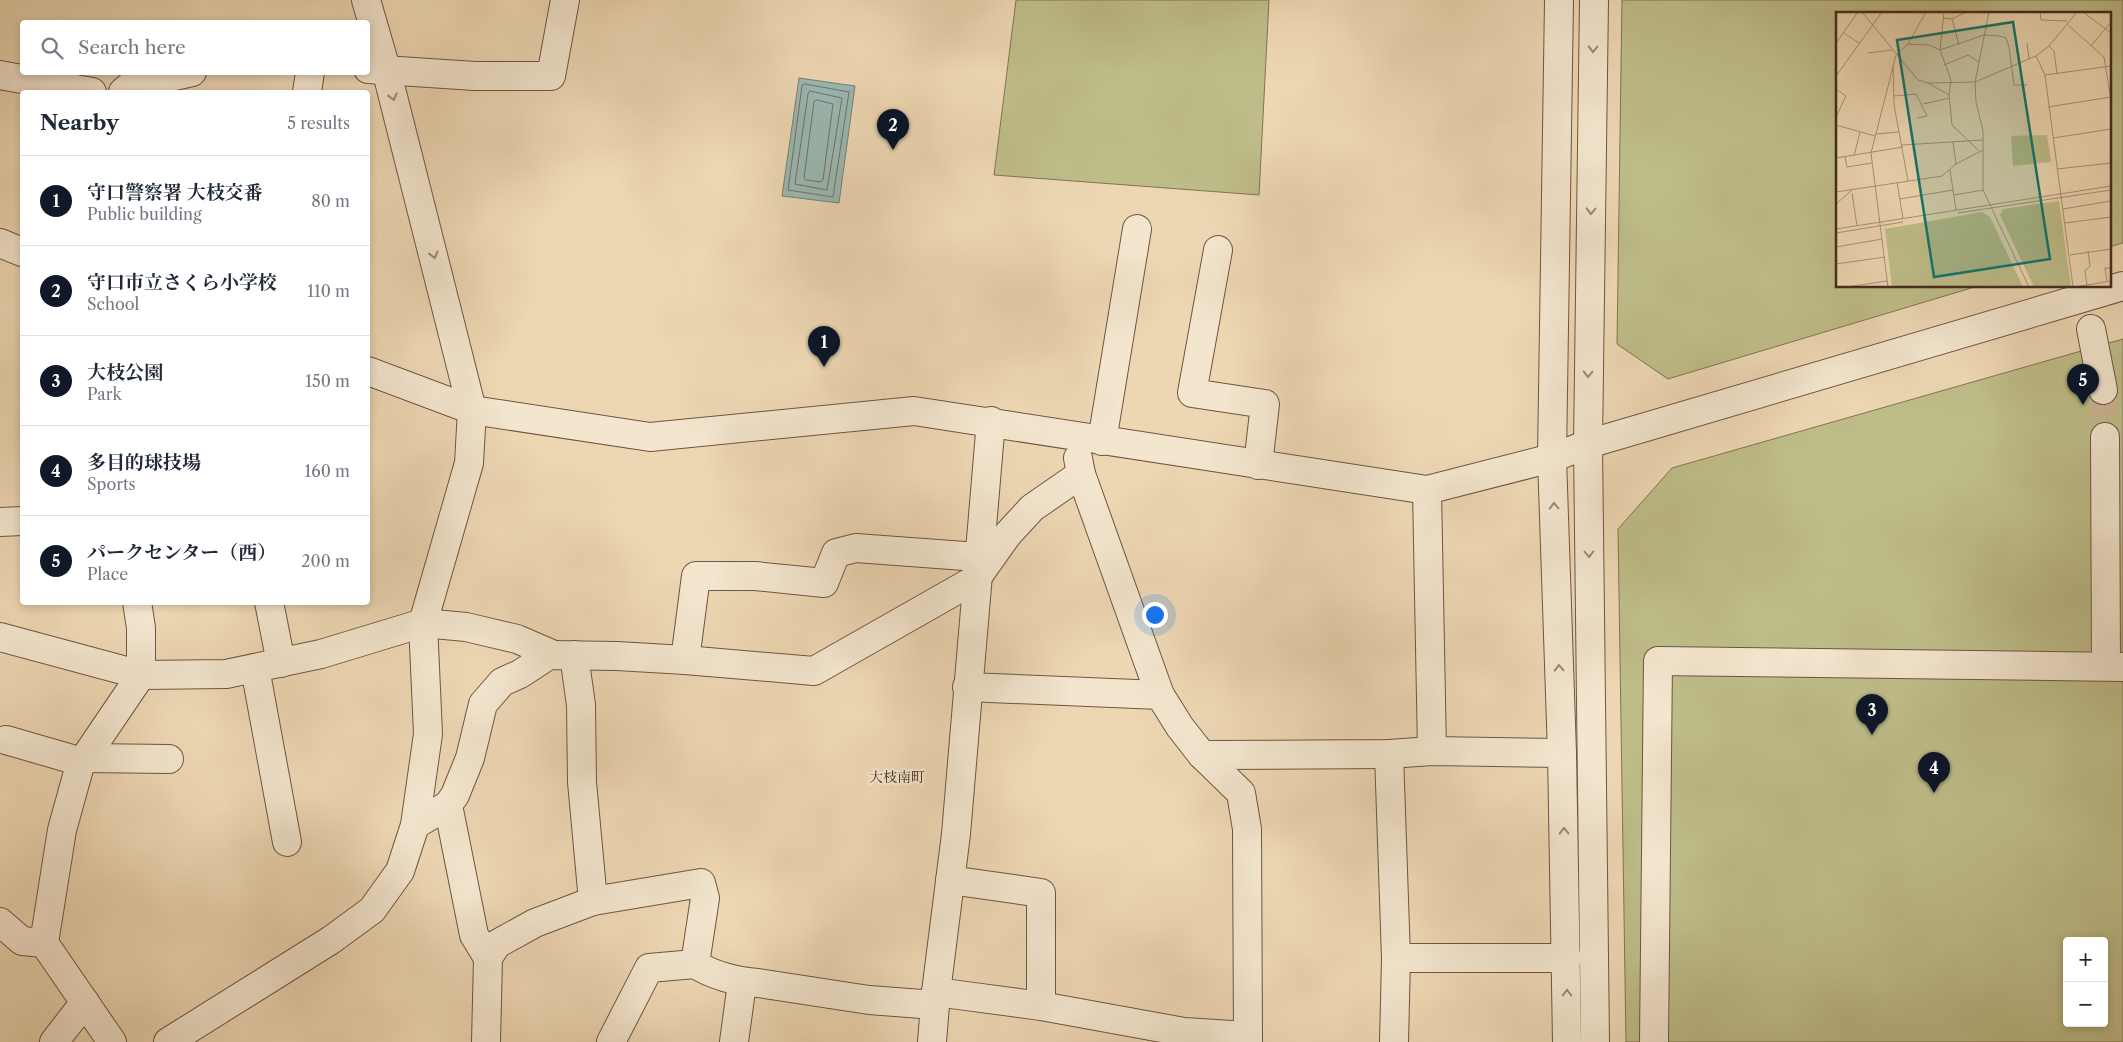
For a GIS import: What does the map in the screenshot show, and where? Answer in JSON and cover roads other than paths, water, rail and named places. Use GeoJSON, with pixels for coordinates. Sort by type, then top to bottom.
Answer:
{"type":"FeatureCollection","features":[{"type":"Feature","properties":{"kind":"street"},"geometry":{"type":"LineString","coordinates":[[366,0],[369,20]]}},
{"type":"Feature","properties":{"kind":"street"},"geometry":{"type":"LineString","coordinates":[[377,69],[475,76],[551,76],[566,0]]}},
{"type":"Feature","properties":{"kind":"street"},"geometry":{"type":"LineString","coordinates":[[1559,0],[1552,458],[1562,753],[1567,1042]]}},
{"type":"Feature","properties":{"kind":"street"},"geometry":{"type":"LineString","coordinates":[[1594,0],[1588,444],[1595,1042]]}},
{"type":"Feature","properties":{"kind":"street"},"geometry":{"type":"LineString","coordinates":[[168,1042],[331,940],[372,910],[400,872],[414,825],[428,734],[427,677],[423,623],[469,463],[472,410],[377,69],[370,25]]}},
{"type":"Feature","properties":{"kind":"street"},"geometry":{"type":"LineString","coordinates":[[0,75],[81,90]]}},
{"type":"Feature","properties":{"kind":"street"},"geometry":{"type":"LineString","coordinates":[[125,90],[130,86],[179,75]]}},
{"type":"Feature","properties":{"kind":"street"},"geometry":{"type":"LineString","coordinates":[[307,90],[310,75]]}},
{"type":"Feature","properties":{"kind":"street"},"geometry":{"type":"LineString","coordinates":[[1102,440],[1136,229]]}},
{"type":"Feature","properties":{"kind":"street"},"geometry":{"type":"LineString","coordinates":[[0,243],[20,251]]}},
{"type":"Feature","properties":{"kind":"street"},"geometry":{"type":"LineString","coordinates":[[1218,250],[1192,392],[1265,404],[1258,465]]}},
{"type":"Feature","properties":{"kind":"street"},"geometry":{"type":"LineString","coordinates":[[370,372],[472,410],[650,437],[914,411],[991,421],[1075,437],[1427,490],[1552,458],[1588,444],[2123,286]]}},
{"type":"Feature","properties":{"kind":"street"},"geometry":{"type":"LineString","coordinates":[[2091,329],[2104,390]]}},
{"type":"Feature","properties":{"kind":"street"},"geometry":{"type":"LineString","coordinates":[[932,1042],[935,998],[950,880],[991,421]]}},
{"type":"Feature","properties":{"kind":"street"},"geometry":{"type":"LineString","coordinates":[[611,1042],[649,968],[699,967],[742,982],[869,1000],[935,998],[1041,1006],[1184,1032],[1248,1039],[1247,829],[1241,794],[1202,755],[1180,727],[1160,695],[1081,474],[1075,437]]}},
{"type":"Feature","properties":{"kind":"street"},"geometry":{"type":"LineString","coordinates":[[1654,1042],[1658,661],[2114,666],[2105,437]]}},
{"type":"Feature","properties":{"kind":"street"},"geometry":{"type":"LineString","coordinates":[[414,825],[448,805],[455,795],[470,758],[484,704],[502,682],[520,674],[549,655],[685,660],[814,671],[977,568],[1032,508],[1081,474]]}},
{"type":"Feature","properties":{"kind":"street"},"geometry":{"type":"LineString","coordinates":[[1427,490],[1432,750]]}},
{"type":"Feature","properties":{"kind":"street"},"geometry":{"type":"LineString","coordinates":[[0,522],[20,521]]}},
{"type":"Feature","properties":{"kind":"street"},"geometry":{"type":"LineString","coordinates":[[685,660],[696,576],[755,576],[824,583],[836,553],[856,548],[977,568]]}},
{"type":"Feature","properties":{"kind":"street"},"geometry":{"type":"LineString","coordinates":[[112,1042],[44,943],[62,830],[84,760],[141,675],[141,628],[137,605]]}},
{"type":"Feature","properties":{"kind":"street"},"geometry":{"type":"LineString","coordinates":[[270,605],[268,665],[287,842]]}},
{"type":"Feature","properties":{"kind":"street"},"geometry":{"type":"LineString","coordinates":[[0,637],[141,675],[226,674],[321,654],[423,623],[466,627],[517,639],[564,655]]}},
{"type":"Feature","properties":{"kind":"street"},"geometry":{"type":"LineString","coordinates":[[564,655],[581,705],[582,782],[593,901]]}},
{"type":"Feature","properties":{"kind":"street"},"geometry":{"type":"LineString","coordinates":[[967,687],[1160,695]]}},
{"type":"Feature","properties":{"kind":"street"},"geometry":{"type":"LineString","coordinates":[[6,740],[84,760],[169,759]]}},
{"type":"Feature","properties":{"kind":"street"},"geometry":{"type":"LineString","coordinates":[[1202,755],[1388,754],[1432,750],[1562,753]]}},
{"type":"Feature","properties":{"kind":"street"},"geometry":{"type":"LineString","coordinates":[[1388,754],[1396,958],[1394,1042]]}},
{"type":"Feature","properties":{"kind":"street"},"geometry":{"type":"LineString","coordinates":[[448,805],[474,935],[488,958]]}},
{"type":"Feature","properties":{"kind":"street"},"geometry":{"type":"LineString","coordinates":[[950,880],[1041,893],[1041,1006]]}},
{"type":"Feature","properties":{"kind":"street"},"geometry":{"type":"LineString","coordinates":[[486,1042],[488,958],[497,944],[534,924],[593,901],[701,883],[705,898],[699,967]]}},
{"type":"Feature","properties":{"kind":"street"},"geometry":{"type":"LineString","coordinates":[[0,922],[22,941],[44,943]]}},
{"type":"Feature","properties":{"kind":"street"},"geometry":{"type":"LineString","coordinates":[[1396,958],[1567,958]]}},
{"type":"Feature","properties":{"kind":"street"},"geometry":{"type":"LineString","coordinates":[[734,1042],[742,982]]}},
{"type":"Feature","properties":{"kind":"street"},"geometry":{"type":"LineString","coordinates":[[54,1042],[85,1002]]}},
{"type":"Feature","properties":{"kind":"water"},"geometry":{"type":"Polygon","coordinates":[[[799,78],[855,86],[839,203],[782,196],[799,78]]]}},
{"type":"Feature","properties":{"kind":"tunnel"},"geometry":{"type":"LineString","coordinates":[[2103,390],[2105,437]]}},
{"type":"Feature","properties":{"kind":"place","name":"守口市立さくら小学校"},"geometry":{"type":"Point","coordinates":[893,150]}},
{"type":"Feature","properties":{"kind":"place","name":"守口警察署 大枝交番"},"geometry":{"type":"Point","coordinates":[824,367]}},
{"type":"Feature","properties":{"kind":"place","name":"パークセンター（西）"},"geometry":{"type":"Point","coordinates":[2083,405]}},
{"type":"Feature","properties":{"kind":"place","name":"大枝公園"},"geometry":{"type":"Point","coordinates":[1872,735]}},
{"type":"Feature","properties":{"kind":"place","name":"多目的球技場"},"geometry":{"type":"Point","coordinates":[1934,793]}},
{"type":"Feature","properties":{"kind":"district","name":"大枝南町"},"geometry":{"type":"Point","coordinates":[897,777]}}]}
